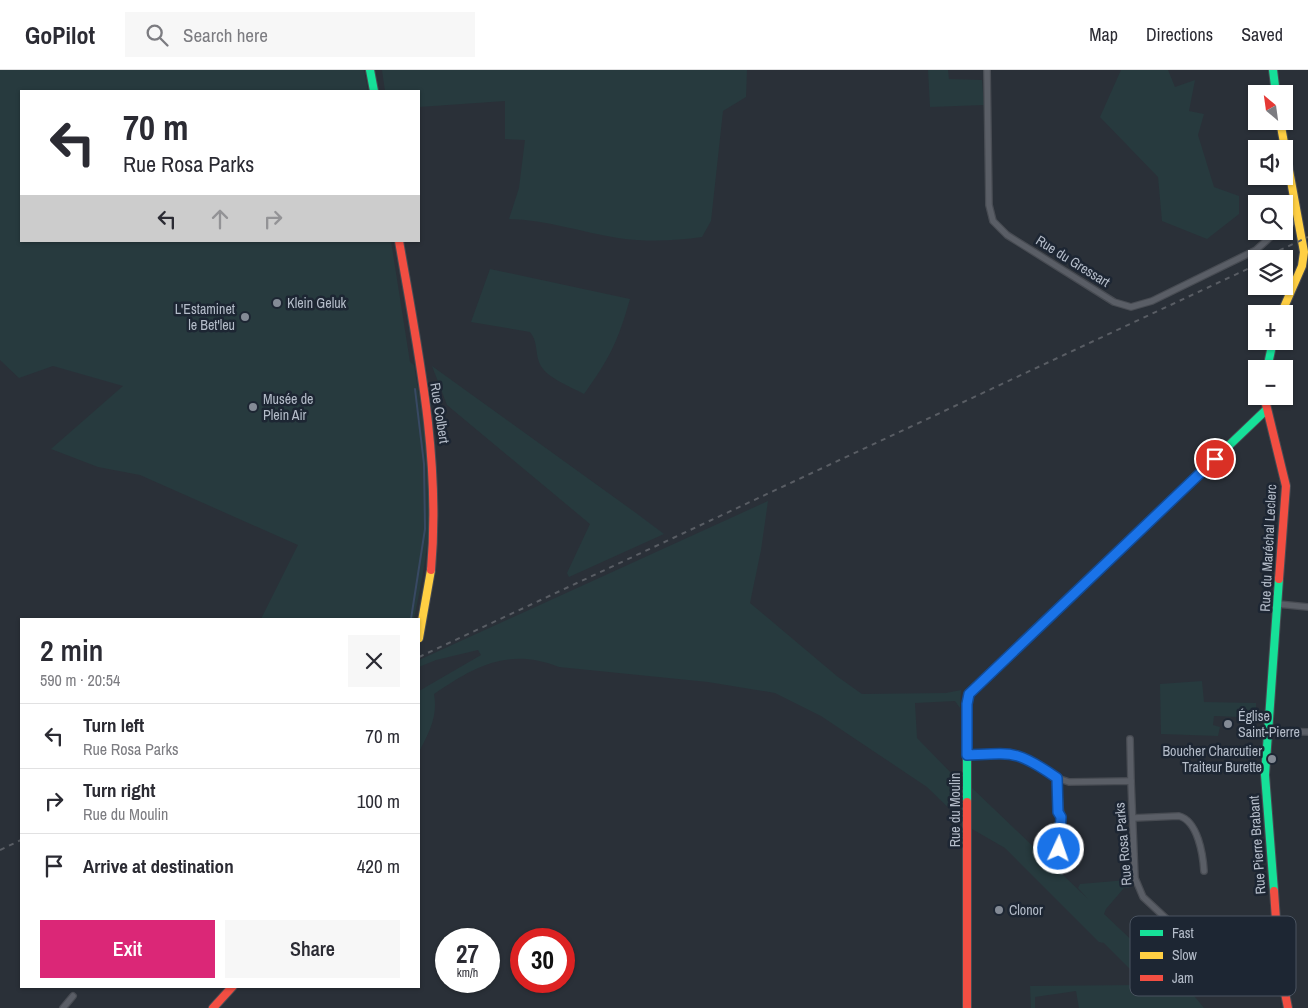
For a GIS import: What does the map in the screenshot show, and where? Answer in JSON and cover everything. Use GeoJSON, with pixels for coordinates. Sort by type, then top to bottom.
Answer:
{"type":"FeatureCollection","features":[{"type":"Feature","properties":{"kind":"street"},"geometry":{"type":"LineString","coordinates":[[370,70],[374,90]]}},
{"type":"Feature","properties":{"kind":"street","name":"Rue du Gressart"},"geometry":{"type":"LineString","coordinates":[[987,70],[988,205],[993,221],[1007,234],[1114,302],[1131,307],[1152,301],[1256,250],[1267,240]]}},
{"type":"Feature","properties":{"kind":"street"},"geometry":{"type":"LineString","coordinates":[[1274,70],[1275,85]]}},
{"type":"Feature","properties":{"kind":"street"},"geometry":{"type":"LineString","coordinates":[[1282,130],[1306,256],[1285,305]]}},
{"type":"Feature","properties":{"kind":"street"},"geometry":{"type":"LineString","coordinates":[[1293,222],[1298,220]]}},
{"type":"Feature","properties":{"kind":"street","name":"Rue Colbert"},"geometry":{"type":"LineString","coordinates":[[399,242],[434,466],[436,521],[428,590],[420,623]]}},
{"type":"Feature","properties":{"kind":"street","name":"Rue du Maréchal Leclerc"},"geometry":{"type":"LineString","coordinates":[[1265,405],[1286,486],[1268,735]]}},
{"type":"Feature","properties":{"kind":"street","name":"Rue du Moulin"},"geometry":{"type":"LineString","coordinates":[[967,1008],[967,704],[971,691],[1266,410]]}},
{"type":"Feature","properties":{"kind":"street"},"geometry":{"type":"LineString","coordinates":[[1278,604],[1308,607]]}},
{"type":"Feature","properties":{"kind":"street"},"geometry":{"type":"LineString","coordinates":[[1268,735],[1308,732]]}},
{"type":"Feature","properties":{"kind":"street","name":"Rue Pierre Brabant"},"geometry":{"type":"LineString","coordinates":[[1268,735],[1265,797],[1275,916]]}},
{"type":"Feature","properties":{"kind":"street","name":"Rue Rosa Parks"},"geometry":{"type":"LineString","coordinates":[[1130,739],[1135,878],[1138,890],[1163,916]]}},
{"type":"Feature","properties":{"kind":"street"},"geometry":{"type":"LineString","coordinates":[[967,755],[1016,754],[1028,758],[1057,778],[1073,782],[1131,781]]}},
{"type":"Feature","properties":{"kind":"street"},"geometry":{"type":"LineString","coordinates":[[1057,778],[1058,812],[1061,817],[1059,850]]}},
{"type":"Feature","properties":{"kind":"street"},"geometry":{"type":"LineString","coordinates":[[1133,818],[1179,816],[1185,818],[1201,846],[1204,872]]}},
{"type":"Feature","properties":{"kind":"street"},"geometry":{"type":"LineString","coordinates":[[213,1008],[231,988]]}},
{"type":"Feature","properties":{"kind":"street"},"geometry":{"type":"LineString","coordinates":[[63,1008],[73,996]]}},
{"type":"Feature","properties":{"kind":"green space"},"geometry":{"type":"Polygon","coordinates":[[[0,70],[364,70],[368,90],[20,90],[20,242],[391,242],[410,362],[414,365],[427,450],[430,485],[430,517],[427,546],[414,618],[262,618],[298,545],[140,475],[98,467],[51,449],[123,386],[53,366],[19,378],[0,360],[0,70]]]}},
{"type":"Feature","properties":{"kind":"green space"},"geometry":{"type":"Polygon","coordinates":[[[382,70],[747,70],[746,97],[723,111],[711,221],[702,237],[681,239],[639,240],[618,238],[550,224],[509,219],[519,188],[525,140],[505,139],[505,101],[420,107],[420,90],[385,90],[382,70]]]}},
{"type":"Feature","properties":{"kind":"green space"},"geometry":{"type":"Polygon","coordinates":[[[928,70],[948,70],[949,79],[982,80],[984,105],[930,107],[928,70]]]}},
{"type":"Feature","properties":{"kind":"green space"},"geometry":{"type":"Polygon","coordinates":[[[1121,70],[1168,70],[1175,87],[1195,80],[1189,111],[1204,114],[1198,135],[1214,187],[1239,196],[1239,214],[1207,239],[1162,221],[1158,177],[1100,117],[1121,70]]]}},
{"type":"Feature","properties":{"kind":"green space"},"geometry":{"type":"Polygon","coordinates":[[[490,269],[630,299],[612,349],[584,394],[552,377],[542,368],[534,339],[530,332],[471,322],[490,269]]]}},
{"type":"Feature","properties":{"kind":"green space"},"geometry":{"type":"Polygon","coordinates":[[[432,366],[664,534],[569,577],[567,573],[590,524],[447,405],[432,366]]]}},
{"type":"Feature","properties":{"kind":"green space"},"geometry":{"type":"Polygon","coordinates":[[[768,501],[761,550],[750,603],[838,677],[862,694],[946,693],[961,690],[960,708],[955,701],[915,703],[917,738],[953,775],[962,778],[963,822],[927,787],[821,716],[775,693],[708,682],[559,667],[541,661],[524,659],[508,659],[493,662],[464,675],[434,694],[434,717],[420,750],[420,690],[481,655],[478,650],[436,660],[420,667],[420,660],[768,501]]]}},
{"type":"Feature","properties":{"kind":"green space"},"geometry":{"type":"Polygon","coordinates":[[[1202,681],[1204,702],[1256,703],[1256,720],[1244,719],[1243,723],[1239,723],[1239,717],[1214,716],[1213,725],[1220,727],[1218,736],[1161,734],[1160,684],[1202,681]]]}},
{"type":"Feature","properties":{"kind":"green space"},"geometry":{"type":"Polygon","coordinates":[[[971,787],[1088,899],[1078,888],[1080,884],[1127,880],[1129,888],[1124,888],[1104,914],[1130,939],[1130,969],[1104,943],[1099,942],[1005,848],[972,829],[971,787]]]}},
{"type":"Feature","properties":{"kind":"green space"},"geometry":{"type":"Polygon","coordinates":[[[1130,985],[1130,996],[1194,996],[1204,1008],[1079,1008],[1076,991],[1035,997],[1035,1008],[1031,1008],[1030,986],[1130,985]]]}},
{"type":"Feature","properties":{"kind":"waterway"},"geometry":{"type":"LineString","coordinates":[[411,618],[425,529],[424,464],[415,389]]}},
{"type":"Feature","properties":{"kind":"railway"},"geometry":{"type":"LineString","coordinates":[[1280,250],[1308,237]]}},
{"type":"Feature","properties":{"kind":"railway"},"geometry":{"type":"LineString","coordinates":[[420,657],[1248,269]]}},
{"type":"Feature","properties":{"kind":"railway"},"geometry":{"type":"LineString","coordinates":[[0,850],[20,840]]}},
{"type":"Feature","properties":{"kind":"traffic: fast"},"geometry":{"type":"LineString","coordinates":[[370,70],[374,90]]}},
{"type":"Feature","properties":{"kind":"traffic: fast"},"geometry":{"type":"LineString","coordinates":[[1273,70],[1275,85]]}},
{"type":"Feature","properties":{"kind":"traffic: fast"},"geometry":{"type":"LineString","coordinates":[[1269,360],[1271,350]]}},
{"type":"Feature","properties":{"kind":"traffic: fast"},"geometry":{"type":"LineString","coordinates":[[967,802],[967,704],[969,694],[1266,410]]}},
{"type":"Feature","properties":{"kind":"traffic: fast"},"geometry":{"type":"LineString","coordinates":[[1274,891],[1265,775],[1279,579]]}},
{"type":"Feature","properties":{"kind":"traffic: slow"},"geometry":{"type":"LineString","coordinates":[[1282,130],[1304,252],[1302,266],[1285,305]]}},
{"type":"Feature","properties":{"kind":"traffic: slow"},"geometry":{"type":"LineString","coordinates":[[420,632],[431,570]]}},
{"type":"Feature","properties":{"kind":"traffic: jam"},"geometry":{"type":"LineString","coordinates":[[399,242],[420,364],[430,446],[433,487],[431,570]]}},
{"type":"Feature","properties":{"kind":"traffic: jam"},"geometry":{"type":"LineString","coordinates":[[1266,405],[1286,486],[1279,579]]}},
{"type":"Feature","properties":{"kind":"traffic: jam"},"geometry":{"type":"LineString","coordinates":[[967,802],[967,1008]]}},
{"type":"Feature","properties":{"kind":"traffic: jam"},"geometry":{"type":"LineString","coordinates":[[1274,891],[1276,916]]}},
{"type":"Feature","properties":{"kind":"traffic: jam"},"geometry":{"type":"LineString","coordinates":[[213,1008],[231,988]]}},
{"type":"Feature","properties":{"kind":"traffic: jam"},"geometry":{"type":"LineString","coordinates":[[1286,996],[1288,1008]]}},
{"type":"Feature","properties":{"kind":"place","name":"Klein Geluk"},"geometry":{"type":"Point","coordinates":[277,303]}},
{"type":"Feature","properties":{"kind":"place","name":"L'Estaminet le Bet'leu"},"geometry":{"type":"Point","coordinates":[245,317]}},
{"type":"Feature","properties":{"kind":"place","name":"Musée de Plein Air"},"geometry":{"type":"Point","coordinates":[253,407]}},
{"type":"Feature","properties":{"kind":"place","name":"Église Saint-Pierre"},"geometry":{"type":"Point","coordinates":[1228,724]}},
{"type":"Feature","properties":{"kind":"place","name":"Boucher Charcutier Traiteur Burette"},"geometry":{"type":"Point","coordinates":[1272,759]}},
{"type":"Feature","properties":{"kind":"place","name":"Clonor"},"geometry":{"type":"Point","coordinates":[999,910]}},
{"type":"Feature","properties":{"kind":"route"},"geometry":{"type":"LineString","coordinates":[[1059,849],[1061,846],[1061,817],[1058,812],[1057,778],[1028,758],[1016,754],[967,755],[967,704],[969,694],[1215,459]]}}]}
